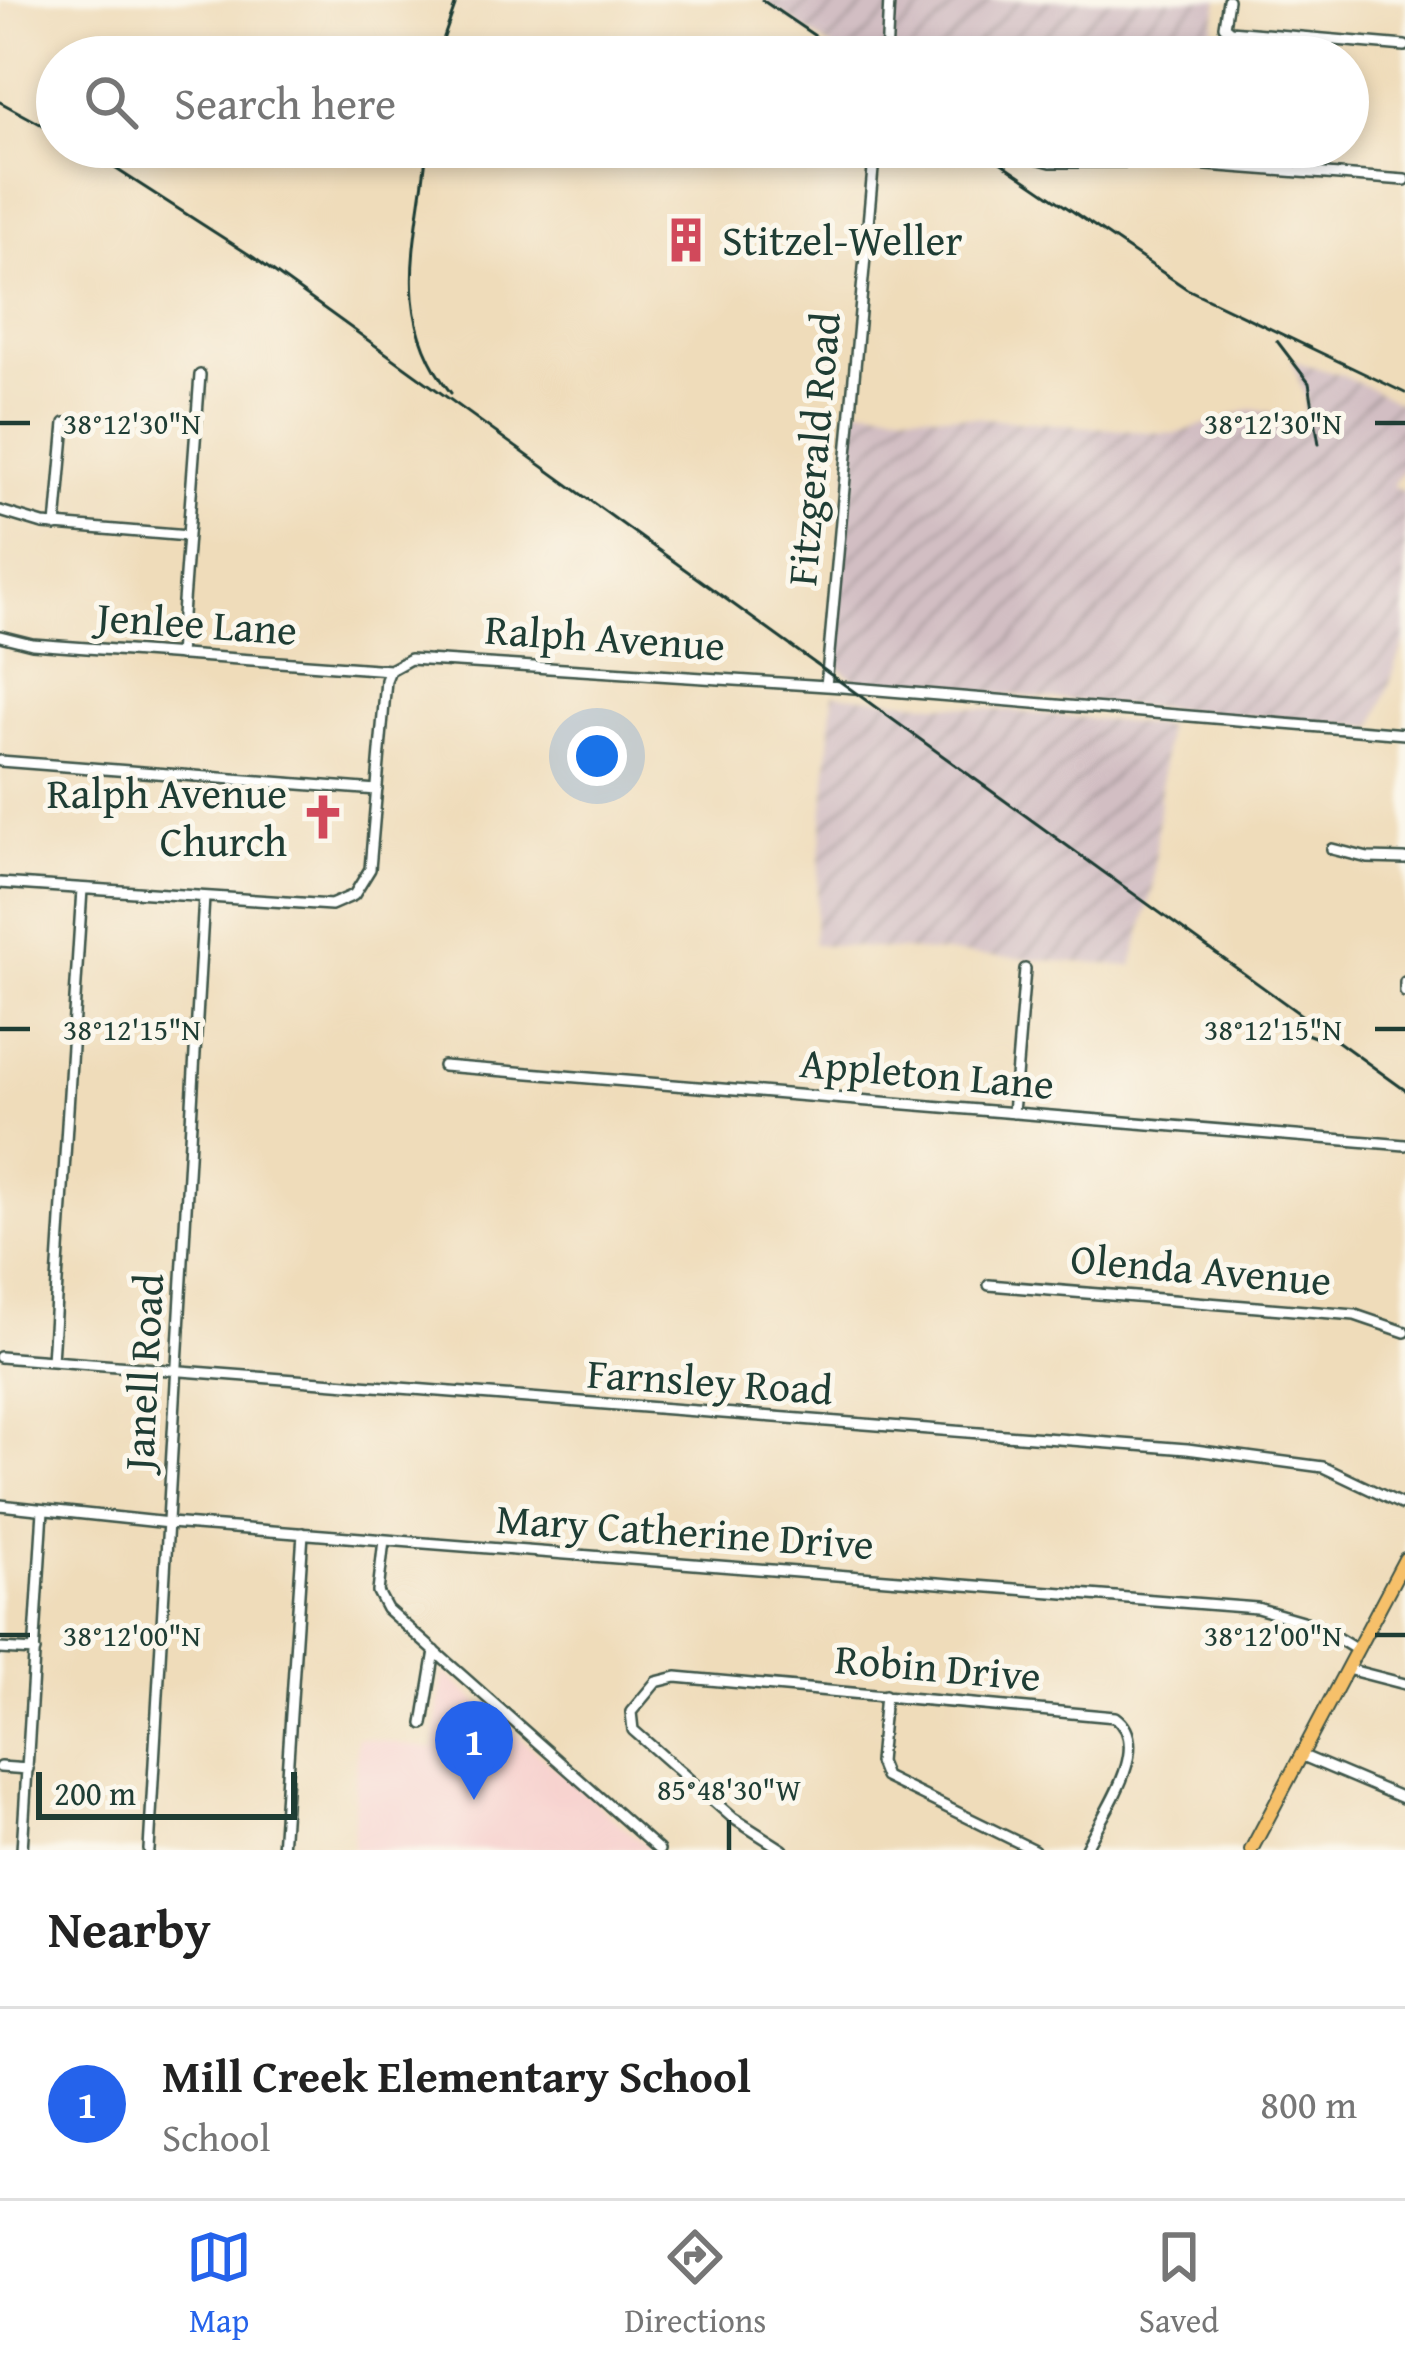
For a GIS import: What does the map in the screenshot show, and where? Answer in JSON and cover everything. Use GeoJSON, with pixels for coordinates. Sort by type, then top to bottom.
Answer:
{"type":"FeatureCollection","features":[{"type":"Feature","properties":{"kind":"main road"},"geometry":{"type":"LineString","coordinates":[[1251,1850],[1404,1566]]}},
{"type":"Feature","properties":{"kind":"street"},"geometry":{"type":"LineString","coordinates":[[887,36],[889,0]]}},
{"type":"Feature","properties":{"kind":"street"},"geometry":{"type":"LineString","coordinates":[[1228,0],[1224,26],[1230,31],[1288,36]]}},
{"type":"Feature","properties":{"kind":"street"},"geometry":{"type":"LineString","coordinates":[[1369,43],[1405,46]]}},
{"type":"Feature","properties":{"kind":"street","name":"Fitzgerald Road"},"geometry":{"type":"LineString","coordinates":[[826,686],[872,168]]}},
{"type":"Feature","properties":{"kind":"street"},"geometry":{"type":"LineString","coordinates":[[1252,168],[1405,179]]}},
{"type":"Feature","properties":{"kind":"street"},"geometry":{"type":"LineString","coordinates":[[179,655],[200,375]]}},
{"type":"Feature","properties":{"kind":"street"},"geometry":{"type":"LineString","coordinates":[[56,526],[64,423]]}},
{"type":"Feature","properties":{"kind":"street"},"geometry":{"type":"LineString","coordinates":[[0,511],[56,526],[188,536]]}},
{"type":"Feature","properties":{"kind":"street","name":"Jenlee Lane"},"geometry":{"type":"LineString","coordinates":[[0,636],[390,670]]}},
{"type":"Feature","properties":{"kind":"street","name":"Ralph Avenue"},"geometry":{"type":"LineString","coordinates":[[390,670],[422,658],[1405,734]]}},
{"type":"Feature","properties":{"kind":"street"},"geometry":{"type":"LineString","coordinates":[[0,883],[331,904],[352,898],[370,868],[390,670]]}},
{"type":"Feature","properties":{"kind":"street"},"geometry":{"type":"LineString","coordinates":[[0,761],[377,790]]}},
{"type":"Feature","properties":{"kind":"street"},"geometry":{"type":"LineString","coordinates":[[1332,849],[1368,858],[1405,859]]}},
{"type":"Feature","properties":{"kind":"street"},"geometry":{"type":"LineString","coordinates":[[52,1361],[82,890]]}},
{"type":"Feature","properties":{"kind":"street","name":"Janell Road"},"geometry":{"type":"LineString","coordinates":[[149,1850],[204,897]]}},
{"type":"Feature","properties":{"kind":"street"},"geometry":{"type":"LineString","coordinates":[[1013,1113],[1025,970]]}},
{"type":"Feature","properties":{"kind":"street","name":"Appleton Lane"},"geometry":{"type":"LineString","coordinates":[[443,1066],[1405,1145]]}},
{"type":"Feature","properties":{"kind":"street","name":"Olenda Avenue"},"geometry":{"type":"LineString","coordinates":[[989,1286],[1355,1315],[1405,1331]]}},
{"type":"Feature","properties":{"kind":"street","name":"Farnsley Road"},"geometry":{"type":"LineString","coordinates":[[0,1357],[1187,1449],[1323,1467],[1405,1506]]}},
{"type":"Feature","properties":{"kind":"street","name":"Mary Catherine Drive"},"geometry":{"type":"LineString","coordinates":[[0,1505],[169,1523],[1257,1608],[1294,1616],[1357,1650]]}},
{"type":"Feature","properties":{"kind":"street"},"geometry":{"type":"LineString","coordinates":[[22,1850],[44,1510]]}},
{"type":"Feature","properties":{"kind":"street"},"geometry":{"type":"LineString","coordinates":[[283,1850],[303,1533]]}},
{"type":"Feature","properties":{"kind":"street"},"geometry":{"type":"LineString","coordinates":[[384,1540],[379,1598],[659,1850]]}},
{"type":"Feature","properties":{"kind":"street"},"geometry":{"type":"LineString","coordinates":[[0,1649],[35,1651]]}},
{"type":"Feature","properties":{"kind":"street"},"geometry":{"type":"LineString","coordinates":[[422,1724],[435,1651]]}},
{"type":"Feature","properties":{"kind":"street"},"geometry":{"type":"LineString","coordinates":[[1347,1669],[1405,1684]]}},
{"type":"Feature","properties":{"kind":"street","name":"Robin Drive"},"geometry":{"type":"LineString","coordinates":[[783,1850],[734,1818],[630,1723],[634,1708],[667,1677],[1102,1714],[1124,1723],[1132,1750],[1085,1850]]}},
{"type":"Feature","properties":{"kind":"street"},"geometry":{"type":"LineString","coordinates":[[885,1695],[879,1762],[885,1777],[1034,1850]]}},
{"type":"Feature","properties":{"kind":"street"},"geometry":{"type":"LineString","coordinates":[[1303,1756],[1405,1799]]}},
{"type":"Feature","properties":{"kind":"street"},"geometry":{"type":"LineString","coordinates":[[0,1767],[28,1769]]}},
{"type":"Feature","properties":{"kind":"shaded area"},"geometry":{"type":"Polygon","coordinates":[[[762,0],[1219,0],[1211,36],[815,36],[762,0]]]}},
{"type":"Feature","properties":{"kind":"shaded area"},"geometry":{"type":"Polygon","coordinates":[[[1291,360],[1341,375],[1405,405],[1405,467],[1393,485],[1405,492],[1405,641],[1374,727],[858,682],[834,664],[853,407],[1175,434],[1251,409],[1303,417],[1306,399],[1291,360]]]}},
{"type":"Feature","properties":{"kind":"shaded area"},"geometry":{"type":"Polygon","coordinates":[[[833,694],[1166,726],[1153,888],[1132,966],[813,944],[833,694]]]}},
{"type":"Feature","properties":{"kind":"shaded area"},"geometry":{"type":"Polygon","coordinates":[[[443,1672],[651,1850],[353,1850],[357,1737],[434,1749],[443,1672]]]}},
{"type":"Feature","properties":{"kind":"railway"},"geometry":{"type":"LineString","coordinates":[[444,36],[457,0]]}},
{"type":"Feature","properties":{"kind":"railway"},"geometry":{"type":"LineString","coordinates":[[762,0],[815,36]]}},
{"type":"Feature","properties":{"kind":"railway"},"geometry":{"type":"LineString","coordinates":[[0,102],[36,122]]}},
{"type":"Feature","properties":{"kind":"railway"},"geometry":{"type":"LineString","coordinates":[[115,168],[253,257],[1405,1090]]}},
{"type":"Feature","properties":{"kind":"railway"},"geometry":{"type":"LineString","coordinates":[[424,168],[414,243],[414,304],[432,364],[451,393]]}},
{"type":"Feature","properties":{"kind":"railway"},"geometry":{"type":"LineString","coordinates":[[1009,168],[1187,289],[1405,393]]}},
{"type":"Feature","properties":{"kind":"railway"},"geometry":{"type":"LineString","coordinates":[[1277,341],[1309,383],[1319,444]]}},
{"type":"Feature","properties":{"kind":"railway"},"geometry":{"type":"LineString","coordinates":[[1236,1019],[1281,1024],[1317,1038]]}},
{"type":"Feature","properties":{"kind":"place","name":"Stitzel-Weller"},"geometry":{"type":"Point","coordinates":[686,240]}},
{"type":"Feature","properties":{"kind":"place","name":"Ralph Avenue Church"},"geometry":{"type":"Point","coordinates":[323,817]}},
{"type":"Feature","properties":{"kind":"place","name":"Mill Creek Elementary School"},"geometry":{"type":"Point","coordinates":[474,1800]}}]}
